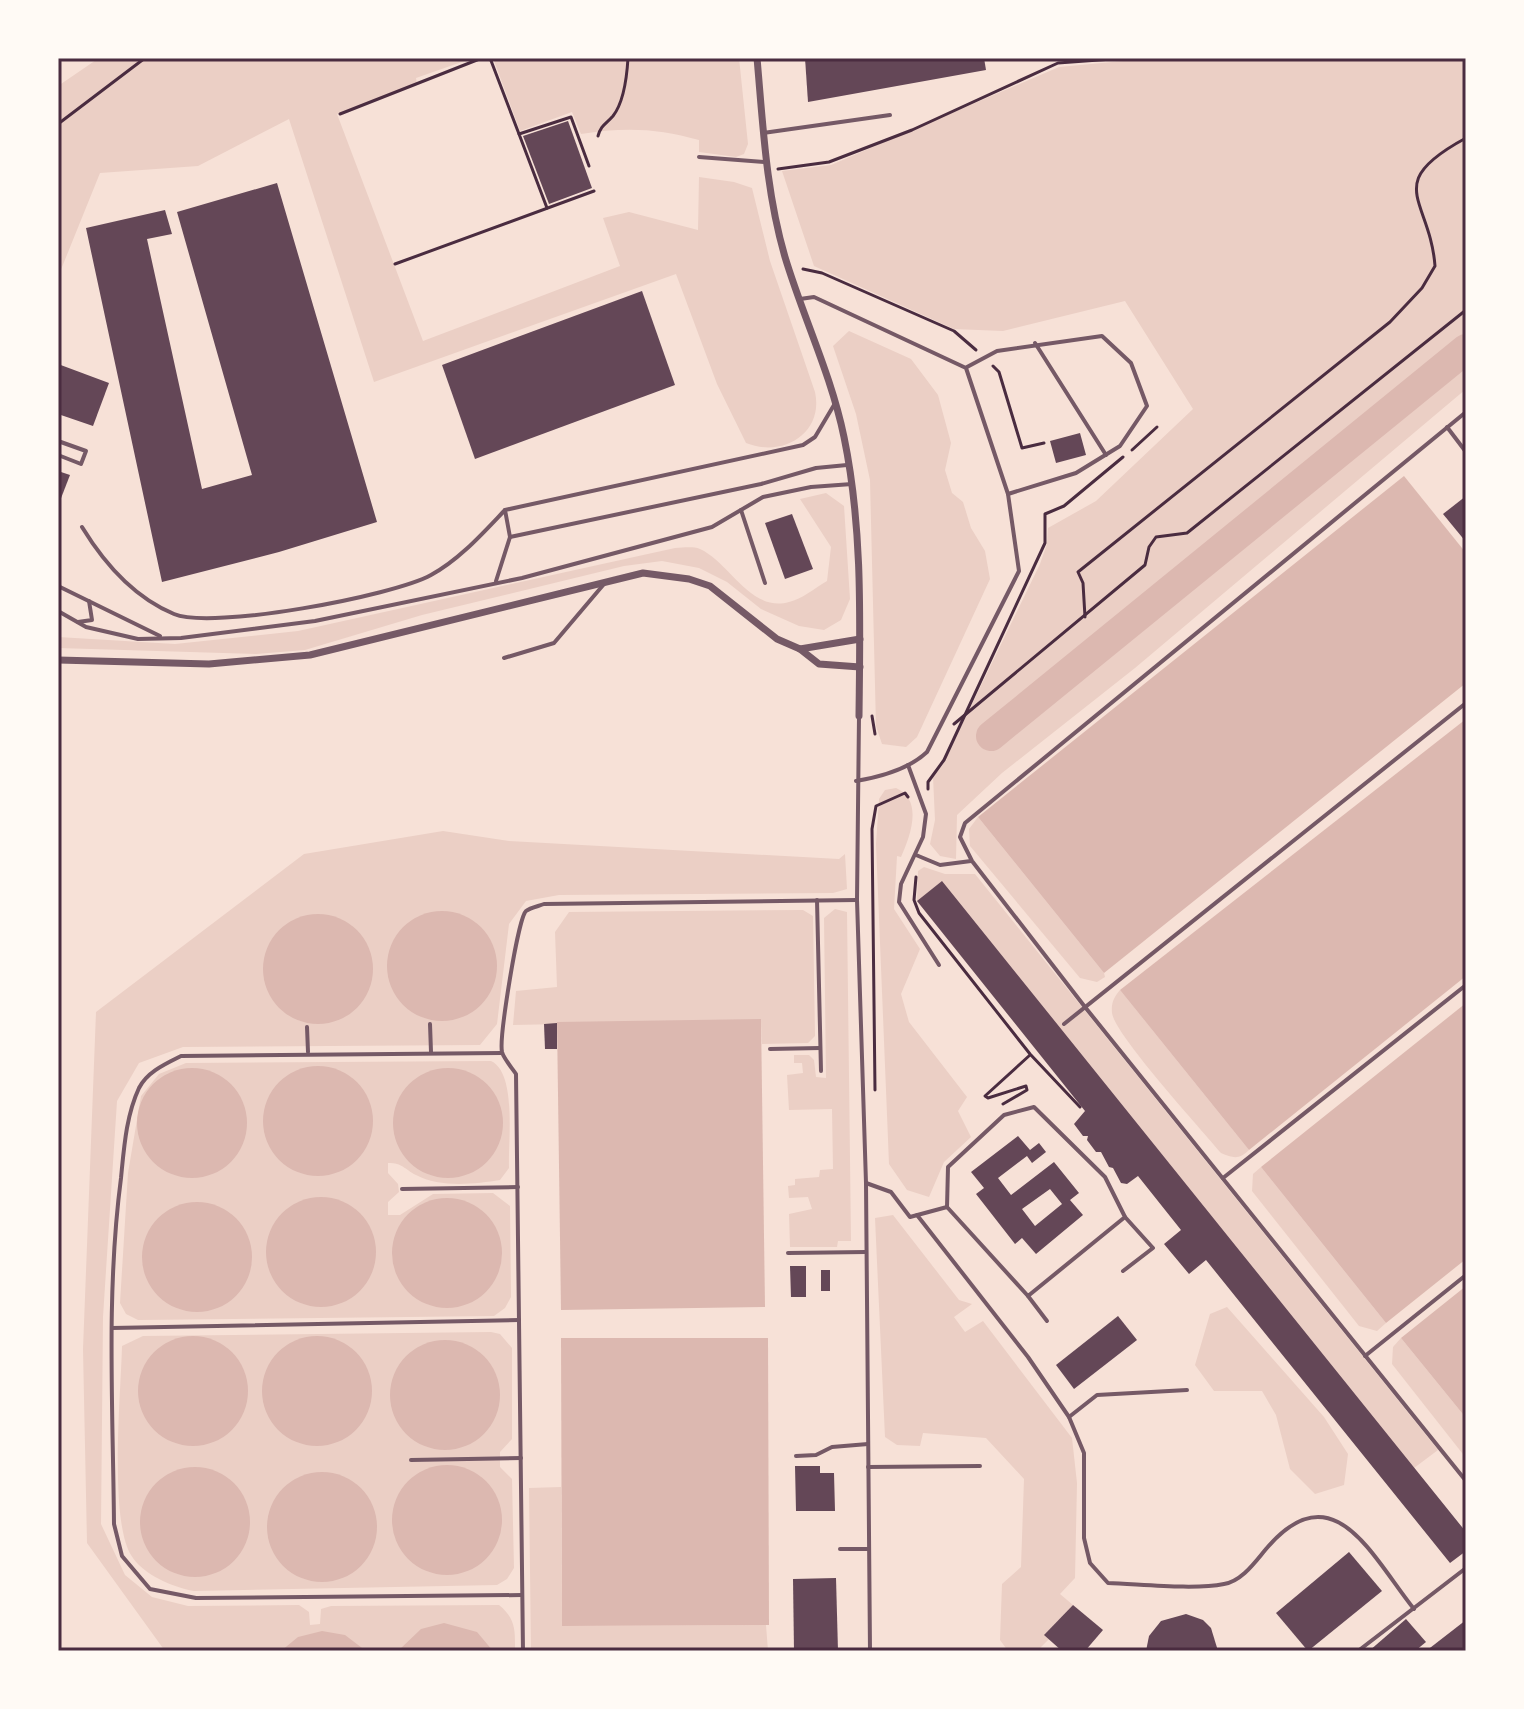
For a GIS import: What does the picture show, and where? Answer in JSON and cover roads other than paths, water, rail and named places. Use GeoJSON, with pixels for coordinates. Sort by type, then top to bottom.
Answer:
{"type":"FeatureCollection","features":[{"type":"Feature","properties":{"kind":"street"},"geometry":{"type":"LineString","coordinates":[[757,58],[765,162],[774,213],[835,403],[849,464],[860,567],[859,716]]}},
{"type":"Feature","properties":{"kind":"street"},"geometry":{"type":"LineString","coordinates":[[58,660],[209,664],[310,655],[608,579],[643,573],[689,579],[710,586],[777,639],[800,649],[819,664],[860,667]]}},
{"type":"Feature","properties":{"kind":"street"},"geometry":{"type":"LineString","coordinates":[[800,649],[860,639]]}},
{"type":"Feature","properties":{"kind":"lane"},"geometry":{"type":"LineString","coordinates":[[763,133],[890,115]]}},
{"type":"Feature","properties":{"kind":"lane"},"geometry":{"type":"LineString","coordinates":[[699,157],[765,162]]}},
{"type":"Feature","properties":{"kind":"lane"},"geometry":{"type":"LineString","coordinates":[[800,299],[814,297],[966,368],[1008,494],[1019,571],[936,738],[923,756],[908,765],[856,781]]}},
{"type":"Feature","properties":{"kind":"lane"},"geometry":{"type":"LineString","coordinates":[[966,368],[997,351],[1035,343],[1102,336],[1131,363],[1147,406],[1120,446],[1106,455],[1076,473],[1008,494]]}},
{"type":"Feature","properties":{"kind":"lane"},"geometry":{"type":"LineString","coordinates":[[1035,343],[1106,455]]}},
{"type":"Feature","properties":{"kind":"lane"},"geometry":{"type":"LineString","coordinates":[[82,527],[105,565],[155,605],[177,616],[283,611],[411,585],[434,573],[505,510],[803,445],[815,437],[835,403]]}},
{"type":"Feature","properties":{"kind":"lane"},"geometry":{"type":"LineString","coordinates":[[1466,412],[965,823],[960,837],[972,861],[1085,1007],[1466,1481]]}},
{"type":"Feature","properties":{"kind":"lane"},"geometry":{"type":"LineString","coordinates":[[1447,427],[1466,452]]}},
{"type":"Feature","properties":{"kind":"lane"},"geometry":{"type":"LineString","coordinates":[[58,441],[86,451],[81,464],[58,455]]}},
{"type":"Feature","properties":{"kind":"lane"},"geometry":{"type":"LineString","coordinates":[[510,537],[746,488],[816,468],[849,464]]}},
{"type":"Feature","properties":{"kind":"lane"},"geometry":{"type":"LineString","coordinates":[[58,611],[118,637],[181,638],[315,621],[496,583],[712,527],[763,497],[811,487],[852,484]]}},
{"type":"Feature","properties":{"kind":"lane"},"geometry":{"type":"LineString","coordinates":[[496,583],[510,537],[505,510]]}},
{"type":"Feature","properties":{"kind":"lane"},"geometry":{"type":"LineString","coordinates":[[741,510],[765,583]]}},
{"type":"Feature","properties":{"kind":"lane"},"geometry":{"type":"LineString","coordinates":[[504,658],[554,643],[608,579]]}},
{"type":"Feature","properties":{"kind":"lane"},"geometry":{"type":"LineString","coordinates":[[58,586],[161,636]]}},
{"type":"Feature","properties":{"kind":"lane"},"geometry":{"type":"LineString","coordinates":[[78,622],[92,620],[89,601]]}},
{"type":"Feature","properties":{"kind":"lane"},"geometry":{"type":"LineString","coordinates":[[1064,1024],[1466,703]]}},
{"type":"Feature","properties":{"kind":"lane"},"geometry":{"type":"LineString","coordinates":[[859,716],[857,900],[866,1183],[870,1651]]}},
{"type":"Feature","properties":{"kind":"lane"},"geometry":{"type":"LineString","coordinates":[[908,765],[926,814],[916,855],[905,871],[899,902],[939,965]]}},
{"type":"Feature","properties":{"kind":"lane"},"geometry":{"type":"LineString","coordinates":[[916,855],[940,865],[972,861]]}},
{"type":"Feature","properties":{"kind":"lane"},"geometry":{"type":"LineString","coordinates":[[817,900],[821,1071]]}},
{"type":"Feature","properties":{"kind":"lane"},"geometry":{"type":"LineString","coordinates":[[523,1651],[516,1074],[502,1053],[504,1002],[514,971],[518,924],[526,911],[544,904],[857,900]]}},
{"type":"Feature","properties":{"kind":"lane"},"geometry":{"type":"LineString","coordinates":[[1223,1178],[1466,985]]}},
{"type":"Feature","properties":{"kind":"lane"},"geometry":{"type":"LineString","coordinates":[[430,1024],[431,1052]]}},
{"type":"Feature","properties":{"kind":"lane"},"geometry":{"type":"LineString","coordinates":[[307,1027],[308,1053]]}},
{"type":"Feature","properties":{"kind":"lane"},"geometry":{"type":"LineString","coordinates":[[770,1049],[821,1048]]}},
{"type":"Feature","properties":{"kind":"lane"},"geometry":{"type":"LineString","coordinates":[[502,1053],[181,1056],[158,1067],[140,1085],[127,1130],[115,1222],[112,1328],[114,1524],[122,1556],[150,1589],[196,1598],[522,1595]]}},
{"type":"Feature","properties":{"kind":"lane"},"geometry":{"type":"LineString","coordinates":[[1047,1321],[947,1207],[948,1167],[999,1120],[1034,1107],[1105,1177],[1125,1217],[1153,1248],[1123,1271]]}},
{"type":"Feature","properties":{"kind":"lane"},"geometry":{"type":"LineString","coordinates":[[866,1183],[891,1192],[910,1217],[947,1207]]}},
{"type":"Feature","properties":{"kind":"lane"},"geometry":{"type":"LineString","coordinates":[[402,1189],[518,1187]]}},
{"type":"Feature","properties":{"kind":"lane"},"geometry":{"type":"LineString","coordinates":[[917,1215],[1028,1357],[1069,1417],[1084,1453],[1084,1538],[1090,1563],[1108,1583],[1226,1584],[1245,1573],[1281,1531],[1310,1517],[1330,1515],[1349,1528],[1414,1609]]}},
{"type":"Feature","properties":{"kind":"lane"},"geometry":{"type":"LineString","coordinates":[[1028,1296],[1125,1217]]}},
{"type":"Feature","properties":{"kind":"lane"},"geometry":{"type":"LineString","coordinates":[[788,1253],[866,1252]]}},
{"type":"Feature","properties":{"kind":"lane"},"geometry":{"type":"LineString","coordinates":[[1364,1356],[1466,1275]]}},
{"type":"Feature","properties":{"kind":"lane"},"geometry":{"type":"LineString","coordinates":[[112,1328],[519,1320]]}},
{"type":"Feature","properties":{"kind":"lane"},"geometry":{"type":"LineString","coordinates":[[1069,1417],[1097,1395],[1187,1390]]}},
{"type":"Feature","properties":{"kind":"lane"},"geometry":{"type":"LineString","coordinates":[[796,1456],[816,1455],[832,1447],[868,1444]]}},
{"type":"Feature","properties":{"kind":"lane"},"geometry":{"type":"LineString","coordinates":[[411,1460],[521,1458]]}},
{"type":"Feature","properties":{"kind":"lane"},"geometry":{"type":"LineString","coordinates":[[868,1467],[980,1466]]}},
{"type":"Feature","properties":{"kind":"lane"},"geometry":{"type":"LineString","coordinates":[[840,1549],[868,1549]]}},
{"type":"Feature","properties":{"kind":"lane"},"geometry":{"type":"LineString","coordinates":[[1358,1651],[1466,1568]]}},
{"type":"Feature","properties":{"kind":"waterway"},"geometry":{"type":"LineString","coordinates":[[991,736],[1466,349]]}}]}
